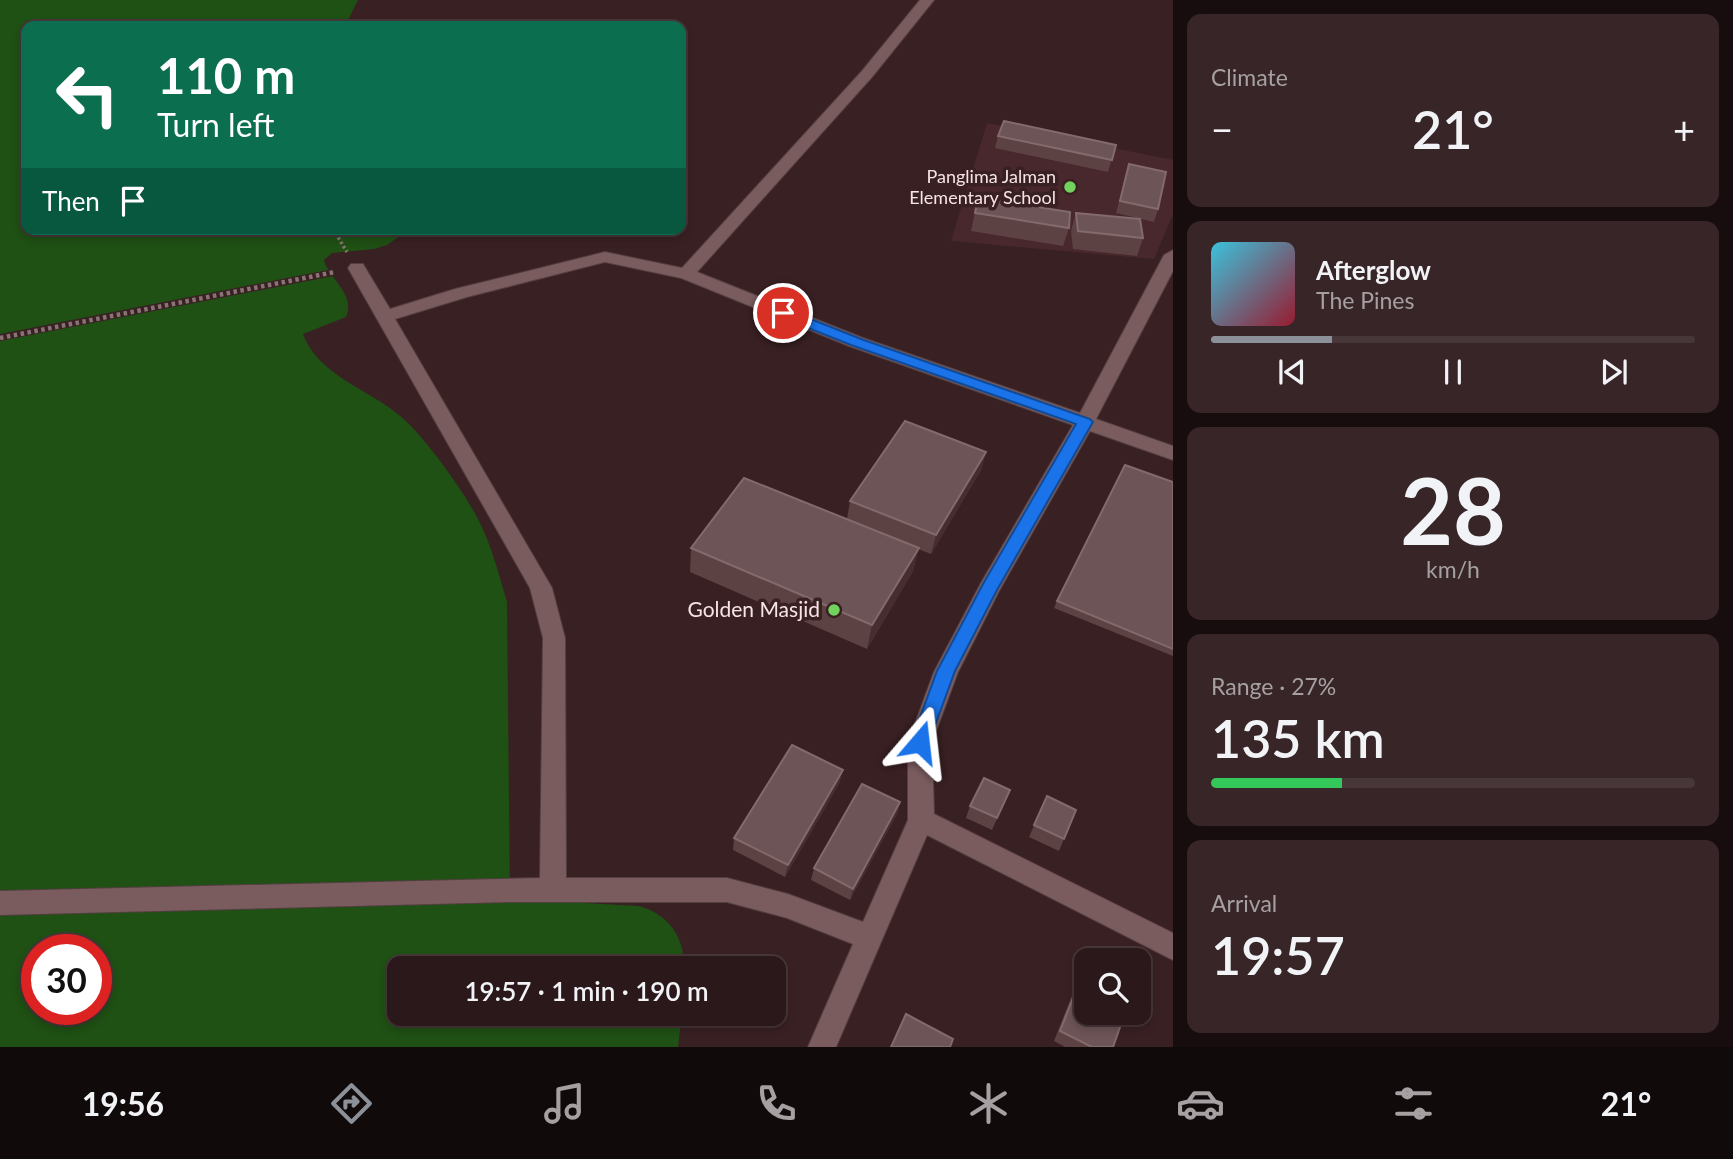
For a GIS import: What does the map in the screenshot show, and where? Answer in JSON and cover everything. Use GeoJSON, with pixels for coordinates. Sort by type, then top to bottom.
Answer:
{"type":"FeatureCollection","features":[{"type":"Feature","properties":{"kind":"street"},"geometry":{"type":"LineString","coordinates":[[686,274],[867,74],[927,0]]}},
{"type":"Feature","properties":{"kind":"street"},"geometry":{"type":"LineString","coordinates":[[822,1047],[872,938],[921,820],[920,742],[938,691],[989,589],[1085,422],[1173,256]]}},
{"type":"Feature","properties":{"kind":"street"},"geometry":{"type":"LineString","coordinates":[[386,316],[461,293],[605,257],[686,274],[856,342],[1173,453]]}},
{"type":"Feature","properties":{"kind":"street"},"geometry":{"type":"LineString","coordinates":[[357,268],[541,588],[554,638],[553,890]]}},
{"type":"Feature","properties":{"kind":"street"},"geometry":{"type":"LineString","coordinates":[[921,820],[1173,947]]}},
{"type":"Feature","properties":{"kind":"street"},"geometry":{"type":"LineString","coordinates":[[0,903],[553,890],[727,890],[788,906],[872,938]]}},
{"type":"Feature","properties":{"kind":"path"},"geometry":{"type":"LineString","coordinates":[[0,338],[357,268],[336,235]]}},
{"type":"Feature","properties":{"kind":"shaded area"},"geometry":{"type":"Polygon","coordinates":[[[0,0],[358,0],[348,21],[21,21],[21,235],[401,235],[387,245],[332,253],[324,260],[345,294],[348,309],[346,317],[303,334],[311,350],[323,363],[398,414],[420,436],[466,498],[491,551],[507,602],[510,899],[639,906],[658,915],[673,928],[684,956],[387,956],[387,1026],[680,1026],[678,1047],[0,1047],[0,0]]]}},
{"type":"Feature","properties":{"kind":"shaded area","name":"Panglima Jalman Elementary School"},"geometry":{"type":"Polygon","coordinates":[[[987,123],[1173,160],[1173,214],[1154,259],[951,241],[987,123]]]}},
{"type":"Feature","properties":{"kind":"pier"},"geometry":{"type":"Polygon","coordinates":[[[333,269],[338,275],[0,341],[0,334],[333,269]]]}},
{"type":"Feature","properties":{"kind":"building"},"geometry":{"type":"Polygon","coordinates":[[[1004,121],[1116,145],[1112,160],[998,136],[1004,121]]]}},
{"type":"Feature","properties":{"kind":"building"},"geometry":{"type":"Polygon","coordinates":[[[1129,164],[1166,172],[1158,209],[1120,201],[1129,164]]]}},
{"type":"Feature","properties":{"kind":"building"},"geometry":{"type":"Polygon","coordinates":[[[978,198],[1070,212],[1069,228],[975,213],[978,198]]]}},
{"type":"Feature","properties":{"kind":"building"},"geometry":{"type":"Polygon","coordinates":[[[1076,213],[1140,219],[1143,238],[1078,231],[1076,213]]]}},
{"type":"Feature","properties":{"kind":"building"},"geometry":{"type":"Polygon","coordinates":[[[905,421],[986,452],[936,535],[850,501],[905,421]]]}},
{"type":"Feature","properties":{"kind":"building"},"geometry":{"type":"Polygon","coordinates":[[[1125,465],[1173,482],[1173,649],[1057,601],[1125,465]]]}},
{"type":"Feature","properties":{"kind":"building","name":"Golden Masjid"},"geometry":{"type":"Polygon","coordinates":[[[744,478],[919,548],[872,625],[691,548],[744,478]]]}},
{"type":"Feature","properties":{"kind":"building"},"geometry":{"type":"Polygon","coordinates":[[[792,745],[843,770],[788,865],[734,838],[792,745]]]}},
{"type":"Feature","properties":{"kind":"building"},"geometry":{"type":"Polygon","coordinates":[[[984,778],[1010,790],[997,818],[970,806],[984,778]]]}},
{"type":"Feature","properties":{"kind":"building"},"geometry":{"type":"Polygon","coordinates":[[[862,784],[900,802],[853,889],[814,868],[862,784]]]}},
{"type":"Feature","properties":{"kind":"building"},"geometry":{"type":"Polygon","coordinates":[[[1047,796],[1076,810],[1064,839],[1034,825],[1047,796]]]}},
{"type":"Feature","properties":{"kind":"building"},"geometry":{"type":"Polygon","coordinates":[[[1074,995],[1074,1025],[1121,1025],[1113,1047],[1092,1047],[1060,1031],[1074,995]]]}},
{"type":"Feature","properties":{"kind":"building"},"geometry":{"type":"Polygon","coordinates":[[[906,1014],[953,1039],[950,1047],[891,1047],[906,1014]]]}},
{"type":"Feature","properties":{"kind":"place","name":"Panglima Jalman Elementary School"},"geometry":{"type":"Point","coordinates":[1070,187]}},
{"type":"Feature","properties":{"kind":"place","name":"Golden Masjid"},"geometry":{"type":"Point","coordinates":[834,610]}},
{"type":"Feature","properties":{"kind":"route"},"geometry":{"type":"LineString","coordinates":[[783,313],[856,342],[1085,422],[989,589],[946,671],[929,711],[920,742]]}}]}
